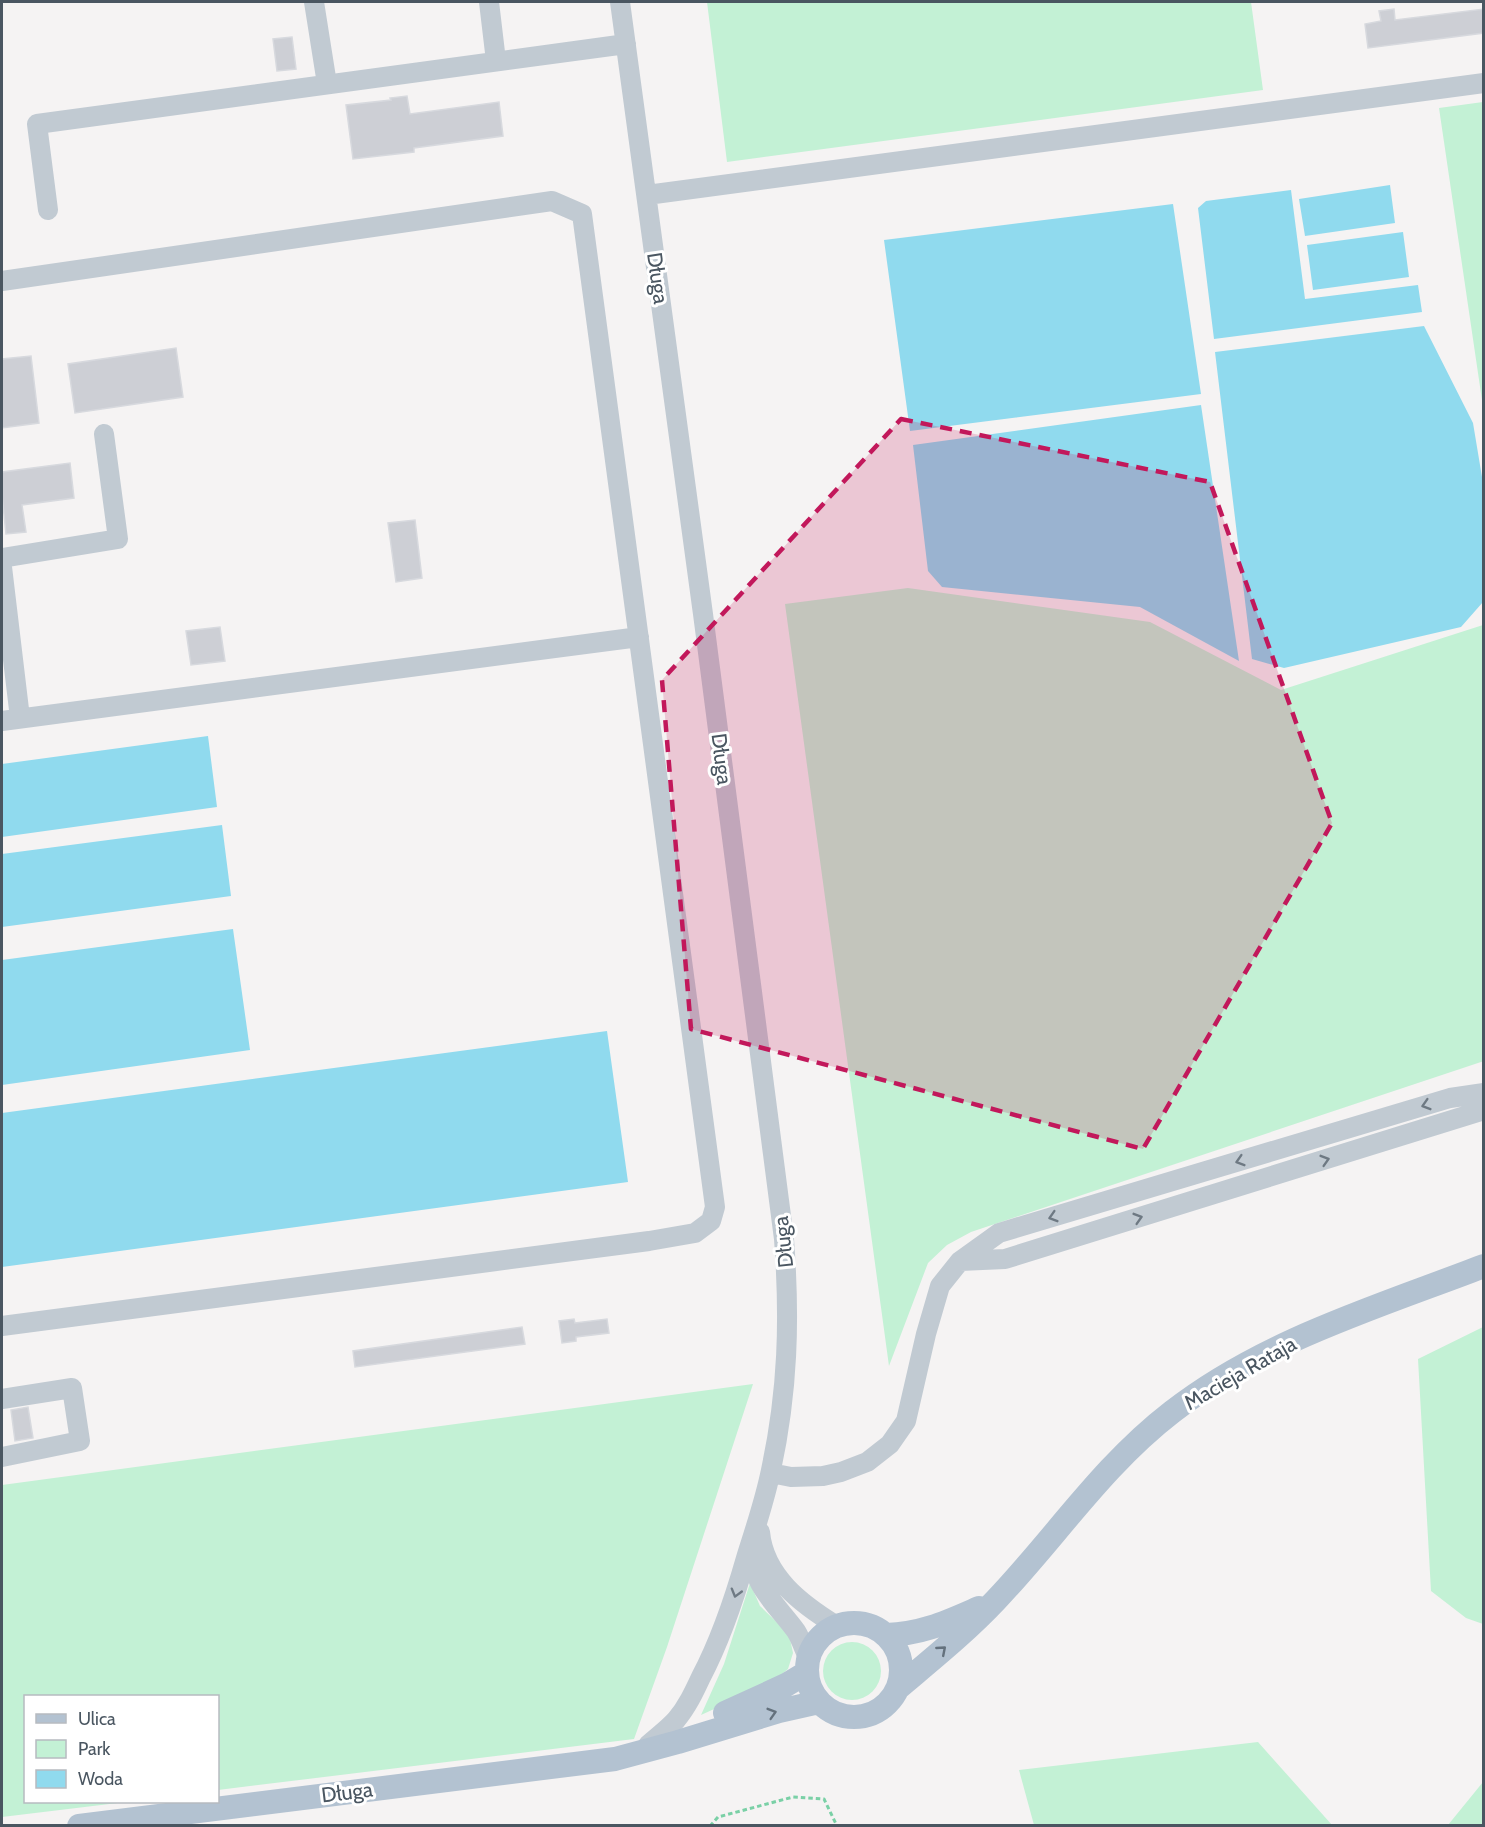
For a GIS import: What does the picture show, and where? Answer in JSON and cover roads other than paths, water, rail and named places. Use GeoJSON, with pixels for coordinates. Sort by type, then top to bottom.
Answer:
{"type":"FeatureCollection","features":[{"type":"Feature","properties":{"kind":"main road","name":"Macieja Rataja"},"geometry":{"type":"LineString","coordinates":[[898,1689],[995,1602],[1122,1455],[1172,1412],[1218,1381],[1280,1347],[1484,1266]]}},
{"type":"Feature","properties":{"kind":"main road","name":"Macieja Rataja"},"geometry":{"type":"LineString","coordinates":[[886,1635],[908,1634],[929,1629],[995,1602]]}},
{"type":"Feature","properties":{"kind":"main road"},"geometry":{"type":"LineString","coordinates":[[849,1623],[863,1623],[886,1635],[901,1660],[902,1674],[898,1689],[890,1702],[877,1712],[862,1717],[846,1718],[831,1712],[819,1702],[810,1689],[807,1665],[819,1638],[837,1626],[849,1623]]}},
{"type":"Feature","properties":{"kind":"main road","name":"Długa"},"geometry":{"type":"LineString","coordinates":[[615,1759],[752,1702],[807,1665]]}},
{"type":"Feature","properties":{"kind":"main road","name":"Długa"},"geometry":{"type":"LineString","coordinates":[[79,1826],[615,1759],[678,1743],[779,1711],[819,1702]]}},
{"type":"Feature","properties":{"kind":"street"},"geometry":{"type":"LineString","coordinates":[[314,2],[327,84]]}},
{"type":"Feature","properties":{"kind":"street"},"geometry":{"type":"LineString","coordinates":[[489,2],[496,61]]}},
{"type":"Feature","properties":{"kind":"street","name":"Długa"},"geometry":{"type":"LineString","coordinates":[[620,2],[705,626],[784,1239],[788,1298],[788,1347],[782,1409],[771,1473],[733,1603],[718,1645],[688,1703],[675,1721],[648,1745]]}},
{"type":"Feature","properties":{"kind":"street"},"geometry":{"type":"LineString","coordinates":[[48,210],[37,124],[626,44]]}},
{"type":"Feature","properties":{"kind":"street"},"geometry":{"type":"LineString","coordinates":[[647,195],[1484,83]]}},
{"type":"Feature","properties":{"kind":"street"},"geometry":{"type":"LineString","coordinates":[[2,281],[552,201],[582,214],[715,1207],[711,1221],[695,1233],[649,1241],[2,1326]]}},
{"type":"Feature","properties":{"kind":"street"},"geometry":{"type":"LineString","coordinates":[[2,558],[118,539],[104,434]]}},
{"type":"Feature","properties":{"kind":"street"},"geometry":{"type":"LineString","coordinates":[[2,567],[11,720],[639,638]]}},
{"type":"Feature","properties":{"kind":"street"},"geometry":{"type":"LineString","coordinates":[[771,1473],[791,1477],[823,1476],[841,1472],[867,1462],[890,1444],[906,1420],[940,1286],[960,1260],[999,1233],[1450,1098],[1484,1093]]}},
{"type":"Feature","properties":{"kind":"street"},"geometry":{"type":"LineString","coordinates":[[960,1260],[1005,1259],[1484,1110]]}},
{"type":"Feature","properties":{"kind":"street"},"geometry":{"type":"LineString","coordinates":[[2,1399],[72,1388],[80,1441],[2,1457]]}},
{"type":"Feature","properties":{"kind":"street","name":"Długa"},"geometry":{"type":"LineString","coordinates":[[758,1517],[761,1542],[767,1559],[777,1575],[794,1596],[837,1626]]}},
{"type":"Feature","properties":{"kind":"street","name":"Długa"},"geometry":{"type":"LineString","coordinates":[[758,1517],[752,1553],[754,1569],[771,1600],[798,1635],[807,1665]]}},
{"type":"Feature","properties":{"kind":"water"},"geometry":{"type":"Polygon","coordinates":[[[1390,185],[1395,223],[1305,236],[1299,199],[1390,185]]]}},
{"type":"Feature","properties":{"kind":"water"},"geometry":{"type":"Polygon","coordinates":[[[1291,190],[1305,299],[1418,285],[1422,312],[1214,339],[1198,208],[1206,201],[1291,190]]]}},
{"type":"Feature","properties":{"kind":"water"},"geometry":{"type":"Polygon","coordinates":[[[1173,204],[1201,394],[910,431],[884,240],[1173,204]]]}},
{"type":"Feature","properties":{"kind":"water"},"geometry":{"type":"Polygon","coordinates":[[[1403,232],[1409,277],[1313,290],[1307,245],[1403,232]]]}},
{"type":"Feature","properties":{"kind":"water"},"geometry":{"type":"Polygon","coordinates":[[[1424,326],[1473,423],[1483,483],[1483,602],[1461,627],[1284,668],[1252,659],[1215,352],[1424,326]]]}},
{"type":"Feature","properties":{"kind":"water"},"geometry":{"type":"Polygon","coordinates":[[[1201,405],[1239,661],[1140,607],[942,587],[928,571],[913,445],[1201,405]]]}},
{"type":"Feature","properties":{"kind":"water"},"geometry":{"type":"Polygon","coordinates":[[[208,736],[217,807],[2,837],[2,764],[208,736]]]}},
{"type":"Feature","properties":{"kind":"water"},"geometry":{"type":"Polygon","coordinates":[[[222,825],[231,896],[2,927],[2,854],[222,825]]]}},
{"type":"Feature","properties":{"kind":"water"},"geometry":{"type":"Polygon","coordinates":[[[233,929],[250,1050],[2,1085],[2,960],[233,929]]]}},
{"type":"Feature","properties":{"kind":"water"},"geometry":{"type":"Polygon","coordinates":[[[607,1031],[628,1182],[2,1267],[2,1113],[607,1031]]]}}]}
